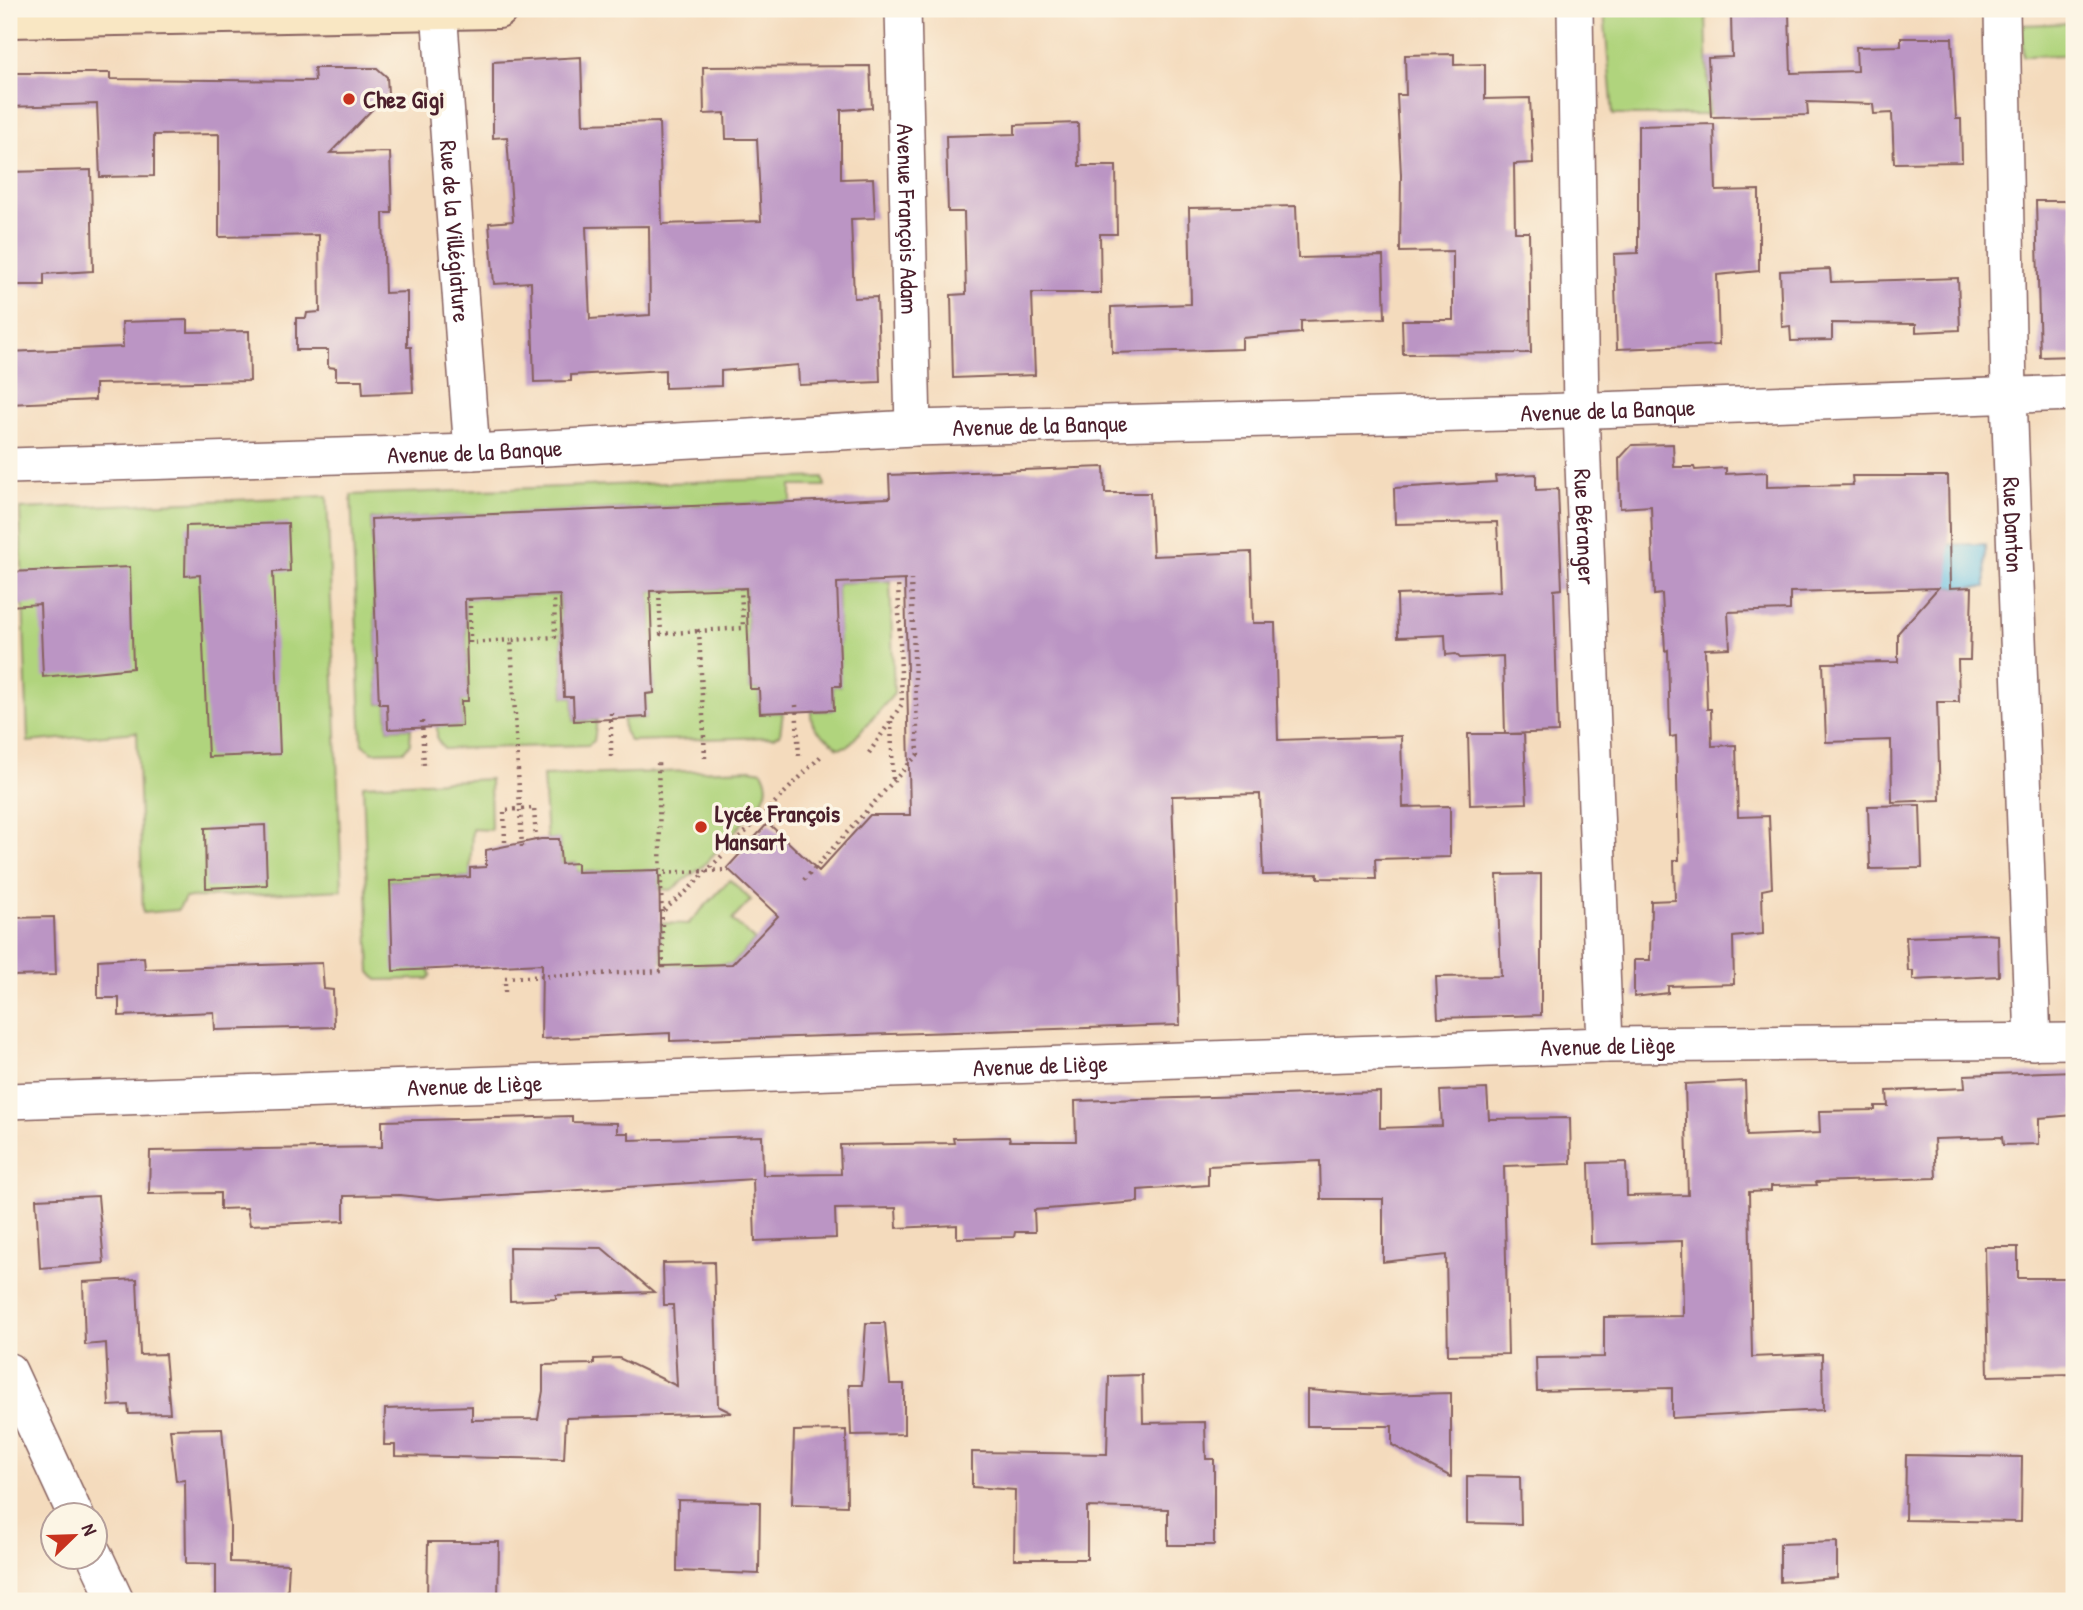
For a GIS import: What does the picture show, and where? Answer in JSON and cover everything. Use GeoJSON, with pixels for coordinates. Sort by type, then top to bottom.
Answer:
{"type":"FeatureCollection","features":[{"type":"Feature","properties":{"kind":"main road"},"geometry":{"type":"LineString","coordinates":[[9,18],[498,9]]}},
{"type":"Feature","properties":{"kind":"street","name":"Avenue François Adam"},"geometry":{"type":"LineString","coordinates":[[903,9],[913,428]]}},
{"type":"Feature","properties":{"kind":"street","name":"Rue Béranger"},"geometry":{"type":"LineString","coordinates":[[1575,9],[1581,411],[1605,1045]]}},
{"type":"Feature","properties":{"kind":"street","name":"Rue Danton"},"geometry":{"type":"LineString","coordinates":[[2003,9],[2008,395],[2033,1042]]}},
{"type":"Feature","properties":{"kind":"street","name":"Rue de la Villégiature"},"geometry":{"type":"LineString","coordinates":[[439,10],[472,452]]}},
{"type":"Feature","properties":{"kind":"street","name":"Avenue de la Banque"},"geometry":{"type":"LineString","coordinates":[[9,467],[472,452],[913,428],[1581,411],[2074,393]]}},
{"type":"Feature","properties":{"kind":"street","name":"Avenue de Liège"},"geometry":{"type":"LineString","coordinates":[[9,1101],[1605,1045],[2074,1041]]}},
{"type":"Feature","properties":{"kind":"street"},"geometry":{"type":"LineString","coordinates":[[9,1371],[70,1502]]}},
{"type":"Feature","properties":{"kind":"street"},"geometry":{"type":"LineString","coordinates":[[102,1572],[116,1601]]}},
{"type":"Feature","properties":{"kind":"path"},"geometry":{"type":"LineString","coordinates":[[869,753],[902,704],[898,580]]}},
{"type":"Feature","properties":{"kind":"path"},"geometry":{"type":"LineString","coordinates":[[804,880],[918,754],[911,580]]}},
{"type":"Feature","properties":{"kind":"path"},"geometry":{"type":"LineString","coordinates":[[659,591],[661,634],[743,628],[741,588]]}},
{"type":"Feature","properties":{"kind":"path"},"geometry":{"type":"LineString","coordinates":[[470,599],[470,643],[555,637],[554,596]]}},
{"type":"Feature","properties":{"kind":"path"},"geometry":{"type":"LineString","coordinates":[[699,631],[705,758]]}},
{"type":"Feature","properties":{"kind":"path"},"geometry":{"type":"LineString","coordinates":[[511,640],[522,847]]}},
{"type":"Feature","properties":{"kind":"path"},"geometry":{"type":"LineString","coordinates":[[796,705],[799,755]]}},
{"type":"Feature","properties":{"kind":"path"},"geometry":{"type":"LineString","coordinates":[[611,713],[611,761]]}},
{"type":"Feature","properties":{"kind":"path"},"geometry":{"type":"LineString","coordinates":[[891,720],[893,781]]}},
{"type":"Feature","properties":{"kind":"path"},"geometry":{"type":"LineString","coordinates":[[422,721],[424,766]]}},
{"type":"Feature","properties":{"kind":"path"},"geometry":{"type":"LineString","coordinates":[[663,911],[687,891],[823,754]]}},
{"type":"Feature","properties":{"kind":"path"},"geometry":{"type":"LineString","coordinates":[[505,992],[505,978],[663,971],[658,760]]}},
{"type":"Feature","properties":{"kind":"path"},"geometry":{"type":"LineString","coordinates":[[505,842],[504,810],[534,808],[536,840]]}},
{"type":"Feature","properties":{"kind":"path"},"geometry":{"type":"LineString","coordinates":[[658,873],[729,870]]}},
{"type":"Feature","properties":{"kind":"green space"},"geometry":{"type":"Polygon","coordinates":[[[1604,12],[1706,13],[1709,115],[1613,115],[1604,12]]]}},
{"type":"Feature","properties":{"kind":"green space"},"geometry":{"type":"Polygon","coordinates":[[[2074,23],[2074,55],[2023,56],[2022,25],[2074,23]]]}},
{"type":"Feature","properties":{"kind":"green space"},"geometry":{"type":"Polygon","coordinates":[[[823,477],[825,486],[791,486],[791,502],[371,519],[379,704],[387,704],[388,729],[411,728],[410,744],[404,751],[373,752],[362,744],[351,495],[823,477]]]}},
{"type":"Feature","properties":{"kind":"green space"},"geometry":{"type":"Polygon","coordinates":[[[327,496],[342,890],[185,898],[178,910],[143,913],[137,732],[28,742],[20,509],[327,496]]]}},
{"type":"Feature","properties":{"kind":"green space"},"geometry":{"type":"Polygon","coordinates":[[[890,581],[894,694],[848,746],[838,748],[816,729],[811,718],[811,711],[833,710],[833,686],[840,686],[837,583],[890,581]]]}},
{"type":"Feature","properties":{"kind":"green space"},"geometry":{"type":"Polygon","coordinates":[[[746,588],[750,689],[759,689],[760,713],[783,712],[780,734],[774,737],[630,741],[624,731],[623,719],[646,718],[646,694],[654,693],[650,591],[746,588]]]}},
{"type":"Feature","properties":{"kind":"green space"},"geometry":{"type":"Polygon","coordinates":[[[560,595],[564,697],[573,697],[574,721],[597,720],[594,741],[588,745],[444,749],[437,739],[437,726],[462,726],[461,701],[468,700],[465,599],[560,595]]]}},
{"type":"Feature","properties":{"kind":"green space"},"geometry":{"type":"Polygon","coordinates":[[[751,769],[762,771],[767,783],[761,803],[702,867],[671,890],[659,889],[658,870],[577,872],[576,863],[561,864],[559,840],[547,839],[543,776],[751,769]]]}},
{"type":"Feature","properties":{"kind":"green space"},"geometry":{"type":"Polygon","coordinates":[[[490,779],[491,830],[472,829],[470,877],[390,881],[431,975],[428,979],[377,980],[370,972],[363,785],[490,779]]]}},
{"type":"Feature","properties":{"kind":"green space"},"geometry":{"type":"Polygon","coordinates":[[[730,880],[751,900],[732,920],[755,940],[732,964],[669,966],[661,960],[660,923],[688,924],[730,880]]]}},
{"type":"Feature","properties":{"kind":"water"},"geometry":{"type":"Polygon","coordinates":[[[1985,544],[1986,587],[1923,588],[1920,545],[1985,544]]]}},
{"type":"Feature","properties":{"kind":"building"},"geometry":{"type":"Polygon","coordinates":[[[1789,14],[1791,73],[1857,71],[1856,47],[1901,46],[1901,38],[1952,38],[1956,119],[1961,119],[1962,162],[1894,163],[1892,113],[1874,114],[1873,104],[1807,102],[1808,115],[1711,117],[1708,58],[1732,57],[1731,15],[1789,14]]]}},
{"type":"Feature","properties":{"kind":"building"},"geometry":{"type":"Polygon","coordinates":[[[1454,54],[1454,65],[1485,64],[1485,99],[1530,98],[1533,163],[1514,164],[1515,232],[1529,232],[1531,353],[1403,354],[1402,320],[1453,320],[1453,251],[1400,252],[1401,175],[1397,95],[1406,95],[1405,55],[1454,54]]]}},
{"type":"Feature","properties":{"kind":"building"},"geometry":{"type":"Polygon","coordinates":[[[581,57],[583,124],[659,122],[662,224],[761,221],[757,139],[726,139],[725,113],[704,114],[703,67],[870,66],[872,108],[841,110],[841,179],[873,178],[875,218],[851,219],[854,298],[877,297],[880,382],[799,385],[798,365],[721,371],[721,386],[665,388],[665,370],[571,375],[571,381],[534,382],[531,282],[494,284],[489,223],[513,221],[507,137],[493,138],[493,62],[581,57]],[[649,226],[586,227],[590,319],[650,315],[649,226]]]}},
{"type":"Feature","properties":{"kind":"building"},"geometry":{"type":"Polygon","coordinates":[[[314,68],[377,68],[387,77],[388,93],[330,153],[390,152],[392,213],[383,213],[385,293],[407,292],[407,347],[411,347],[413,392],[363,394],[362,380],[336,380],[336,368],[328,367],[328,350],[296,350],[296,318],[306,318],[307,313],[320,312],[319,235],[219,237],[219,134],[154,135],[154,176],[100,177],[97,104],[9,107],[9,73],[110,73],[110,79],[315,81],[314,68]]]}},
{"type":"Feature","properties":{"kind":"building"},"geometry":{"type":"Polygon","coordinates":[[[1078,123],[1079,166],[1116,166],[1117,234],[1100,234],[1101,293],[1032,293],[1035,375],[953,378],[951,295],[966,294],[964,212],[948,212],[946,136],[1015,134],[1015,125],[1078,123]]]}},
{"type":"Feature","properties":{"kind":"building"},"geometry":{"type":"Polygon","coordinates":[[[1714,124],[1716,191],[1759,190],[1759,271],[1717,275],[1719,345],[1617,349],[1614,254],[1638,253],[1638,126],[1714,124]]]}},
{"type":"Feature","properties":{"kind":"building"},"geometry":{"type":"Polygon","coordinates":[[[91,170],[93,271],[44,274],[44,285],[9,285],[9,172],[91,170]]]}},
{"type":"Feature","properties":{"kind":"building"},"geometry":{"type":"Polygon","coordinates":[[[2036,201],[2073,201],[2074,356],[2040,357],[2036,201]]]}},
{"type":"Feature","properties":{"kind":"building"},"geometry":{"type":"Polygon","coordinates":[[[1296,206],[1298,258],[1383,256],[1385,318],[1301,321],[1301,333],[1242,338],[1242,349],[1112,353],[1111,307],[1191,304],[1189,208],[1296,206]]]}},
{"type":"Feature","properties":{"kind":"building"},"geometry":{"type":"Polygon","coordinates":[[[1830,269],[1831,282],[1958,278],[1960,330],[1916,332],[1916,324],[1832,323],[1832,340],[1791,341],[1790,326],[1782,327],[1780,271],[1830,269]]]}},
{"type":"Feature","properties":{"kind":"building"},"geometry":{"type":"Polygon","coordinates":[[[188,320],[188,332],[249,331],[250,381],[95,384],[95,400],[9,404],[9,352],[123,347],[122,322],[188,320]]]}},
{"type":"Feature","properties":{"kind":"building"},"geometry":{"type":"Polygon","coordinates":[[[1673,444],[1674,467],[1694,467],[1695,470],[1726,468],[1726,474],[1767,472],[1767,487],[1853,485],[1852,476],[1948,476],[1950,588],[1972,587],[1970,660],[1958,660],[1959,702],[1937,702],[1940,800],[1892,802],[1891,740],[1826,742],[1823,663],[1898,662],[1898,633],[1938,588],[1790,592],[1790,610],[1728,612],[1730,648],[1705,649],[1707,709],[1711,709],[1712,746],[1736,745],[1738,817],[1769,816],[1772,888],[1762,890],[1763,934],[1733,937],[1734,984],[1668,986],[1668,993],[1634,997],[1634,960],[1650,960],[1651,901],[1675,900],[1674,860],[1679,860],[1676,736],[1670,737],[1668,650],[1665,651],[1662,594],[1654,595],[1651,506],[1620,508],[1619,459],[1632,445],[1673,444]]]}},
{"type":"Feature","properties":{"kind":"building"},"geometry":{"type":"Polygon","coordinates":[[[1104,467],[1105,493],[1150,493],[1153,556],[1251,552],[1253,623],[1275,623],[1278,740],[1401,736],[1403,807],[1450,806],[1450,857],[1375,859],[1376,879],[1318,878],[1318,874],[1263,875],[1260,794],[1172,796],[1180,1025],[670,1041],[670,1033],[541,1039],[542,964],[393,971],[390,881],[470,877],[470,868],[486,867],[486,850],[541,839],[559,839],[561,864],[577,863],[577,872],[659,870],[661,966],[732,964],[778,916],[727,868],[768,823],[819,871],[870,815],[910,815],[905,580],[837,583],[841,686],[833,686],[834,710],[760,713],[759,689],[750,689],[746,588],[650,591],[654,693],[646,694],[647,717],[574,721],[573,697],[564,697],[560,595],[465,599],[468,701],[461,701],[462,726],[388,729],[387,704],[379,704],[371,519],[890,498],[889,475],[1104,467]]]}},
{"type":"Feature","properties":{"kind":"building"},"geometry":{"type":"Polygon","coordinates":[[[1536,474],[1536,490],[1558,489],[1562,589],[1554,590],[1558,732],[1505,734],[1503,656],[1460,658],[1456,654],[1446,655],[1445,635],[1398,637],[1397,595],[1500,591],[1497,522],[1395,524],[1394,488],[1496,482],[1495,476],[1536,474]]]}},
{"type":"Feature","properties":{"kind":"building"},"geometry":{"type":"Polygon","coordinates":[[[288,523],[290,571],[273,572],[280,754],[208,757],[200,575],[185,576],[186,526],[288,523]]]}},
{"type":"Feature","properties":{"kind":"building"},"geometry":{"type":"Polygon","coordinates":[[[130,567],[133,668],[43,677],[40,604],[9,606],[9,572],[130,567]]]}},
{"type":"Feature","properties":{"kind":"building"},"geometry":{"type":"Polygon","coordinates":[[[1468,734],[1524,734],[1527,803],[1470,805],[1468,734]]]}},
{"type":"Feature","properties":{"kind":"building"},"geometry":{"type":"Polygon","coordinates":[[[1920,805],[1922,868],[1870,869],[1868,806],[1920,805]]]}},
{"type":"Feature","properties":{"kind":"building"},"geometry":{"type":"Polygon","coordinates":[[[265,825],[267,885],[206,888],[205,828],[265,825]]]}},
{"type":"Feature","properties":{"kind":"building"},"geometry":{"type":"Polygon","coordinates":[[[1541,874],[1541,1015],[1438,1018],[1436,977],[1501,976],[1497,875],[1541,874]]]}},
{"type":"Feature","properties":{"kind":"building"},"geometry":{"type":"Polygon","coordinates":[[[54,917],[56,975],[9,976],[9,918],[54,917]]]}},
{"type":"Feature","properties":{"kind":"building"},"geometry":{"type":"Polygon","coordinates":[[[1998,935],[1999,976],[1913,980],[1913,971],[1908,971],[1906,937],[1998,935]]]}},
{"type":"Feature","properties":{"kind":"building"},"geometry":{"type":"Polygon","coordinates":[[[144,957],[145,969],[322,963],[324,989],[333,990],[334,1027],[215,1030],[214,1012],[119,1016],[119,998],[98,998],[98,960],[144,957]]]}},
{"type":"Feature","properties":{"kind":"building"},"geometry":{"type":"Polygon","coordinates":[[[2074,1071],[2074,1115],[2039,1118],[2039,1144],[2003,1145],[2002,1137],[1934,1139],[1936,1178],[1816,1182],[1817,1185],[1771,1186],[1771,1191],[1749,1192],[1752,1357],[1822,1354],[1823,1410],[1672,1418],[1672,1388],[1537,1391],[1536,1358],[1604,1357],[1604,1317],[1683,1316],[1682,1241],[1591,1244],[1589,1163],[1626,1162],[1627,1196],[1688,1195],[1685,1084],[1745,1081],[1747,1136],[1820,1133],[1819,1111],[1875,1110],[1875,1106],[1888,1106],[1887,1091],[1965,1088],[1964,1075],[2074,1071]]]}},
{"type":"Feature","properties":{"kind":"building"},"geometry":{"type":"Polygon","coordinates":[[[1487,1089],[1489,1119],[1570,1118],[1571,1164],[1504,1166],[1508,1354],[1448,1355],[1446,1255],[1383,1262],[1383,1199],[1321,1199],[1320,1161],[1208,1166],[1208,1185],[1138,1190],[1138,1202],[1034,1210],[1035,1232],[1015,1232],[1014,1237],[957,1238],[957,1225],[897,1228],[896,1208],[835,1209],[836,1238],[755,1241],[753,1179],[439,1199],[400,1195],[344,1196],[344,1221],[250,1225],[247,1208],[220,1209],[220,1193],[149,1194],[150,1151],[382,1147],[382,1121],[572,1116],[572,1122],[617,1123],[617,1133],[629,1133],[629,1140],[762,1136],[763,1175],[841,1174],[840,1145],[954,1143],[953,1138],[1009,1137],[1010,1141],[1076,1141],[1075,1101],[1380,1092],[1380,1128],[1442,1126],[1440,1091],[1487,1089]]]}},
{"type":"Feature","properties":{"kind":"building"},"geometry":{"type":"Polygon","coordinates":[[[98,1196],[104,1263],[40,1268],[36,1199],[98,1196]]]}},
{"type":"Feature","properties":{"kind":"building"},"geometry":{"type":"Polygon","coordinates":[[[509,1247],[602,1248],[654,1292],[556,1295],[556,1299],[510,1301],[509,1247]]]}},
{"type":"Feature","properties":{"kind":"building"},"geometry":{"type":"Polygon","coordinates":[[[1985,1247],[2018,1247],[2018,1278],[2074,1278],[2074,1374],[1988,1376],[1985,1247]]]}},
{"type":"Feature","properties":{"kind":"building"},"geometry":{"type":"Polygon","coordinates":[[[714,1262],[718,1406],[732,1413],[566,1418],[564,1459],[395,1456],[395,1445],[384,1445],[385,1409],[472,1406],[472,1420],[538,1419],[543,1391],[543,1365],[594,1364],[594,1359],[619,1358],[677,1386],[673,1305],[664,1305],[663,1263],[714,1262]]]}},
{"type":"Feature","properties":{"kind":"building"},"geometry":{"type":"Polygon","coordinates":[[[137,1279],[140,1355],[165,1354],[170,1413],[129,1414],[128,1405],[109,1406],[106,1343],[85,1345],[83,1282],[137,1279]]]}},
{"type":"Feature","properties":{"kind":"building"},"geometry":{"type":"Polygon","coordinates":[[[866,1323],[885,1323],[890,1384],[904,1384],[904,1434],[851,1435],[849,1385],[862,1385],[866,1323]]]}},
{"type":"Feature","properties":{"kind":"building"},"geometry":{"type":"Polygon","coordinates":[[[1142,1375],[1143,1423],[1205,1422],[1206,1459],[1214,1459],[1214,1545],[1168,1545],[1168,1509],[1087,1507],[1087,1559],[1014,1559],[1015,1490],[972,1487],[972,1452],[1107,1454],[1109,1376],[1142,1375]]]}},
{"type":"Feature","properties":{"kind":"building"},"geometry":{"type":"Polygon","coordinates":[[[1307,1390],[1379,1395],[1451,1393],[1451,1477],[1392,1445],[1392,1426],[1307,1426],[1307,1390]]]}},
{"type":"Feature","properties":{"kind":"building"},"geometry":{"type":"Polygon","coordinates":[[[222,1428],[230,1524],[230,1562],[289,1564],[287,1601],[216,1601],[216,1564],[186,1563],[185,1480],[176,1481],[170,1429],[222,1428]]]}},
{"type":"Feature","properties":{"kind":"building"},"geometry":{"type":"Polygon","coordinates":[[[846,1430],[847,1506],[792,1504],[794,1431],[846,1430]]]}},
{"type":"Feature","properties":{"kind":"building"},"geometry":{"type":"Polygon","coordinates":[[[1906,1455],[2022,1457],[2021,1522],[1905,1520],[1906,1455]]]}},
{"type":"Feature","properties":{"kind":"building"},"geometry":{"type":"Polygon","coordinates":[[[1467,1476],[1520,1477],[1521,1524],[1467,1523],[1467,1476]]]}},
{"type":"Feature","properties":{"kind":"building"},"geometry":{"type":"Polygon","coordinates":[[[678,1500],[760,1502],[759,1574],[677,1571],[678,1500]]]}},
{"type":"Feature","properties":{"kind":"building"},"geometry":{"type":"Polygon","coordinates":[[[428,1542],[499,1542],[498,1601],[427,1601],[428,1542]]]}},
{"type":"Feature","properties":{"kind":"building"},"geometry":{"type":"Polygon","coordinates":[[[1837,1542],[1837,1578],[1780,1582],[1780,1544],[1837,1542]]]}},
{"type":"Feature","properties":{"kind":"place","name":"Chez Gigi"},"geometry":{"type":"Point","coordinates":[349,99]}},
{"type":"Feature","properties":{"kind":"place","name":"Lycée François Mansart"},"geometry":{"type":"Point","coordinates":[701,827]}}]}
